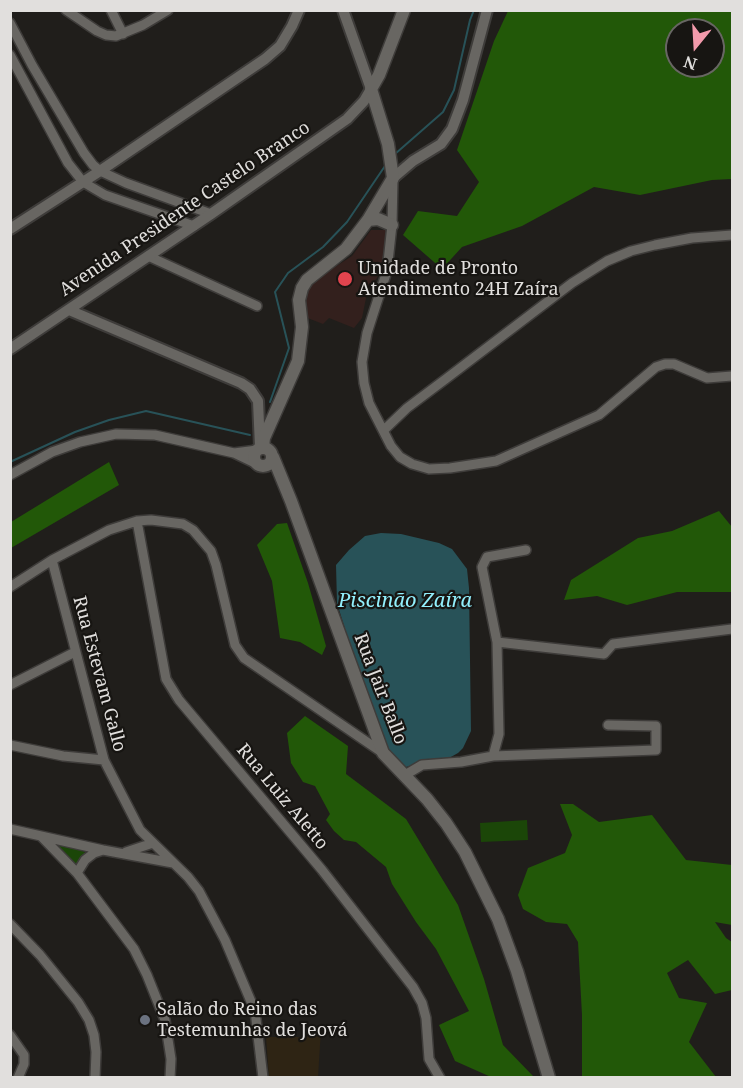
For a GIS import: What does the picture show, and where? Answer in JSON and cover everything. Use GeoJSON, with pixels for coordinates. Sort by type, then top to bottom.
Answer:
{"type":"FeatureCollection","features":[{"type":"Feature","properties":{"kind":"main road","name":"Avenida Presidente Castelo Branco"},"geometry":{"type":"LineString","coordinates":[[371,89],[380,75],[404,10]]}},
{"type":"Feature","properties":{"kind":"main road"},"geometry":{"type":"LineString","coordinates":[[265,451],[254,455],[260,465],[269,464],[265,451],[268,432],[298,361],[302,327],[299,300],[302,288],[307,280],[346,249],[368,220],[393,178],[388,144],[371,89]]}},
{"type":"Feature","properties":{"kind":"main road"},"geometry":{"type":"LineString","coordinates":[[368,220],[378,219],[392,225]]}},
{"type":"Feature","properties":{"kind":"main road","name":"Rua Jair Ballo"},"geometry":{"type":"LineString","coordinates":[[265,451],[289,495],[383,753],[446,823],[465,852],[498,919],[517,971],[549,1077]]}},
{"type":"Feature","properties":{"kind":"main road","name":"Rua Jair Ballo"},"geometry":{"type":"LineString","coordinates":[[260,465],[289,495]]}},
{"type":"Feature","properties":{"kind":"street"},"geometry":{"type":"LineString","coordinates":[[66,10],[106,35],[123,33],[168,10]]}},
{"type":"Feature","properties":{"kind":"street"},"geometry":{"type":"LineString","coordinates":[[111,10],[123,33]]}},
{"type":"Feature","properties":{"kind":"street"},"geometry":{"type":"LineString","coordinates":[[10,229],[265,59],[280,46],[299,10]]}},
{"type":"Feature","properties":{"kind":"street"},"geometry":{"type":"LineString","coordinates":[[343,10],[371,89]]}},
{"type":"Feature","properties":{"kind":"street"},"geometry":{"type":"LineString","coordinates":[[487,10],[463,100],[452,129],[441,144],[413,161],[393,178],[392,225],[387,272],[367,333],[362,362],[369,403],[391,446],[400,457],[412,464],[429,469],[470,466],[496,460],[599,415],[656,367],[674,364],[707,378],[732,376]]}},
{"type":"Feature","properties":{"kind":"street"},"geometry":{"type":"LineString","coordinates":[[10,23],[84,153],[100,171],[211,214]]}},
{"type":"Feature","properties":{"kind":"street"},"geometry":{"type":"LineString","coordinates":[[10,55],[68,163],[83,182],[105,195],[194,226]]}},
{"type":"Feature","properties":{"kind":"street","name":"Avenida Presidente Castelo Branco"},"geometry":{"type":"LineString","coordinates":[[10,349],[194,226],[347,119],[364,101],[371,89]]}},
{"type":"Feature","properties":{"kind":"street"},"geometry":{"type":"LineString","coordinates":[[384,430],[407,408],[572,283],[607,261],[631,251],[692,238],[732,235]]}},
{"type":"Feature","properties":{"kind":"street"},"geometry":{"type":"LineString","coordinates":[[148,256],[257,306]]}},
{"type":"Feature","properties":{"kind":"street"},"geometry":{"type":"LineString","coordinates":[[69,310],[241,383],[250,389],[258,400],[265,451],[234,453]]}},
{"type":"Feature","properties":{"kind":"street"},"geometry":{"type":"LineString","coordinates":[[10,475],[52,452],[80,442],[116,434],[155,435],[234,453],[260,465]]}},
{"type":"Feature","properties":{"kind":"street"},"geometry":{"type":"LineString","coordinates":[[10,587],[100,533],[137,521],[166,521],[183,524],[193,530],[211,551],[235,645],[244,658],[383,753]]}},
{"type":"Feature","properties":{"kind":"street","name":"Rua Luiz Aletto"},"geometry":{"type":"LineString","coordinates":[[137,521],[166,679],[179,700],[322,870],[413,987],[426,1018],[429,1059],[440,1077]]}},
{"type":"Feature","properties":{"kind":"street"},"geometry":{"type":"LineString","coordinates":[[493,756],[499,734],[497,642],[484,579],[483,562],[488,556],[526,550]]}},
{"type":"Feature","properties":{"kind":"street","name":"Rua Estevam Gallo"},"geometry":{"type":"LineString","coordinates":[[52,560],[104,760],[140,830],[199,891],[225,940],[255,1011],[263,1077]]}},
{"type":"Feature","properties":{"kind":"street"},"geometry":{"type":"LineString","coordinates":[[497,642],[604,654],[613,644],[732,629]]}},
{"type":"Feature","properties":{"kind":"street"},"geometry":{"type":"LineString","coordinates":[[10,685],[75,652]]}},
{"type":"Feature","properties":{"kind":"street"},"geometry":{"type":"LineString","coordinates":[[405,775],[422,765],[461,762],[493,756],[656,750],[656,726],[608,725]]}},
{"type":"Feature","properties":{"kind":"street"},"geometry":{"type":"LineString","coordinates":[[10,745],[63,756],[104,760]]}},
{"type":"Feature","properties":{"kind":"street"},"geometry":{"type":"LineString","coordinates":[[10,829],[173,863]]}},
{"type":"Feature","properties":{"kind":"street"},"geometry":{"type":"LineString","coordinates":[[41,836],[77,873],[134,950],[165,1020],[171,1059],[170,1077]]}},
{"type":"Feature","properties":{"kind":"street"},"geometry":{"type":"LineString","coordinates":[[124,853],[153,843]]}},
{"type":"Feature","properties":{"kind":"street"},"geometry":{"type":"LineString","coordinates":[[77,873],[86,860],[103,850]]}},
{"type":"Feature","properties":{"kind":"street"},"geometry":{"type":"LineString","coordinates":[[10,924],[40,954],[78,1002],[89,1020],[96,1052],[95,1077]]}},
{"type":"Feature","properties":{"kind":"street"},"geometry":{"type":"LineString","coordinates":[[10,1035],[24,1054],[24,1064],[18,1077]]}},
{"type":"Feature","properties":{"kind":"shaded area","name":"Unidade de Pronto Atendimento 24H Zaíra"},"geometry":{"type":"Polygon","coordinates":[[[371,230],[387,230],[388,244],[377,278],[368,288],[362,318],[354,328],[329,318],[323,324],[305,317],[306,295],[313,281],[352,256],[371,230]]]}},
{"type":"Feature","properties":{"kind":"shaded area"},"geometry":{"type":"Polygon","coordinates":[[[321,1029],[318,1077],[269,1077],[266,1037],[303,1037],[321,1029]]]}},
{"type":"Feature","properties":{"kind":"green space"},"geometry":{"type":"Polygon","coordinates":[[[508,11],[732,11],[732,179],[712,180],[640,195],[594,187],[522,226],[462,247],[442,269],[403,235],[418,211],[457,216],[479,182],[457,150],[494,41],[508,11]]]}},
{"type":"Feature","properties":{"kind":"green space"},"geometry":{"type":"Polygon","coordinates":[[[109,462],[119,485],[11,548],[11,522],[109,462]]]}},
{"type":"Feature","properties":{"kind":"green space"},"geometry":{"type":"Polygon","coordinates":[[[719,511],[732,527],[732,592],[677,592],[627,605],[597,596],[564,600],[571,580],[638,538],[672,531],[719,511]]]}},
{"type":"Feature","properties":{"kind":"green space"},"geometry":{"type":"Polygon","coordinates":[[[287,523],[308,583],[326,646],[322,655],[300,642],[280,638],[272,581],[257,545],[277,524],[287,523]]]}},
{"type":"Feature","properties":{"kind":"green space"},"geometry":{"type":"Polygon","coordinates":[[[305,716],[348,746],[346,774],[406,819],[458,905],[484,979],[503,1045],[534,1077],[491,1077],[455,1061],[439,1025],[469,1011],[436,949],[392,884],[386,867],[356,842],[344,840],[334,831],[326,820],[330,814],[315,786],[303,782],[291,763],[287,733],[305,716]]]}},
{"type":"Feature","properties":{"kind":"green space"},"geometry":{"type":"Polygon","coordinates":[[[560,804],[573,804],[599,822],[652,815],[686,860],[732,865],[732,925],[715,922],[726,938],[732,942],[732,990],[715,994],[688,960],[667,973],[679,998],[707,1003],[689,1042],[716,1077],[582,1077],[582,1015],[578,942],[567,924],[546,922],[523,909],[518,895],[528,868],[565,853],[572,835],[560,804]]]}},
{"type":"Feature","properties":{"kind":"green space"},"geometry":{"type":"Polygon","coordinates":[[[527,820],[528,840],[481,842],[480,823],[527,820]]]}},
{"type":"Feature","properties":{"kind":"green space"},"geometry":{"type":"Polygon","coordinates":[[[51,841],[85,852],[78,866],[51,841]]]}},
{"type":"Feature","properties":{"kind":"water","name":"Piscinão Zaíra"},"geometry":{"type":"Polygon","coordinates":[[[381,533],[401,534],[439,543],[452,549],[467,569],[469,588],[471,731],[463,748],[449,758],[403,768],[388,752],[357,668],[337,603],[336,565],[365,536],[381,533]]]}},
{"type":"Feature","properties":{"kind":"waterway"},"geometry":{"type":"LineString","coordinates":[[395,154],[443,112],[454,90],[474,10]]}},
{"type":"Feature","properties":{"kind":"waterway"},"geometry":{"type":"LineString","coordinates":[[270,402],[289,348],[275,292],[288,273],[323,247],[347,222],[387,163]]}},
{"type":"Feature","properties":{"kind":"waterway"},"geometry":{"type":"LineString","coordinates":[[10,462],[75,432],[109,420],[146,411],[250,435]]}},
{"type":"Feature","properties":{"kind":"place","name":"Unidade de Pronto Atendimento 24H Zaíra"},"geometry":{"type":"Point","coordinates":[345,279]}},
{"type":"Feature","properties":{"kind":"place","name":"Salão do Reino das Testemunhas de Jeová"},"geometry":{"type":"Point","coordinates":[145,1020]}}]}
